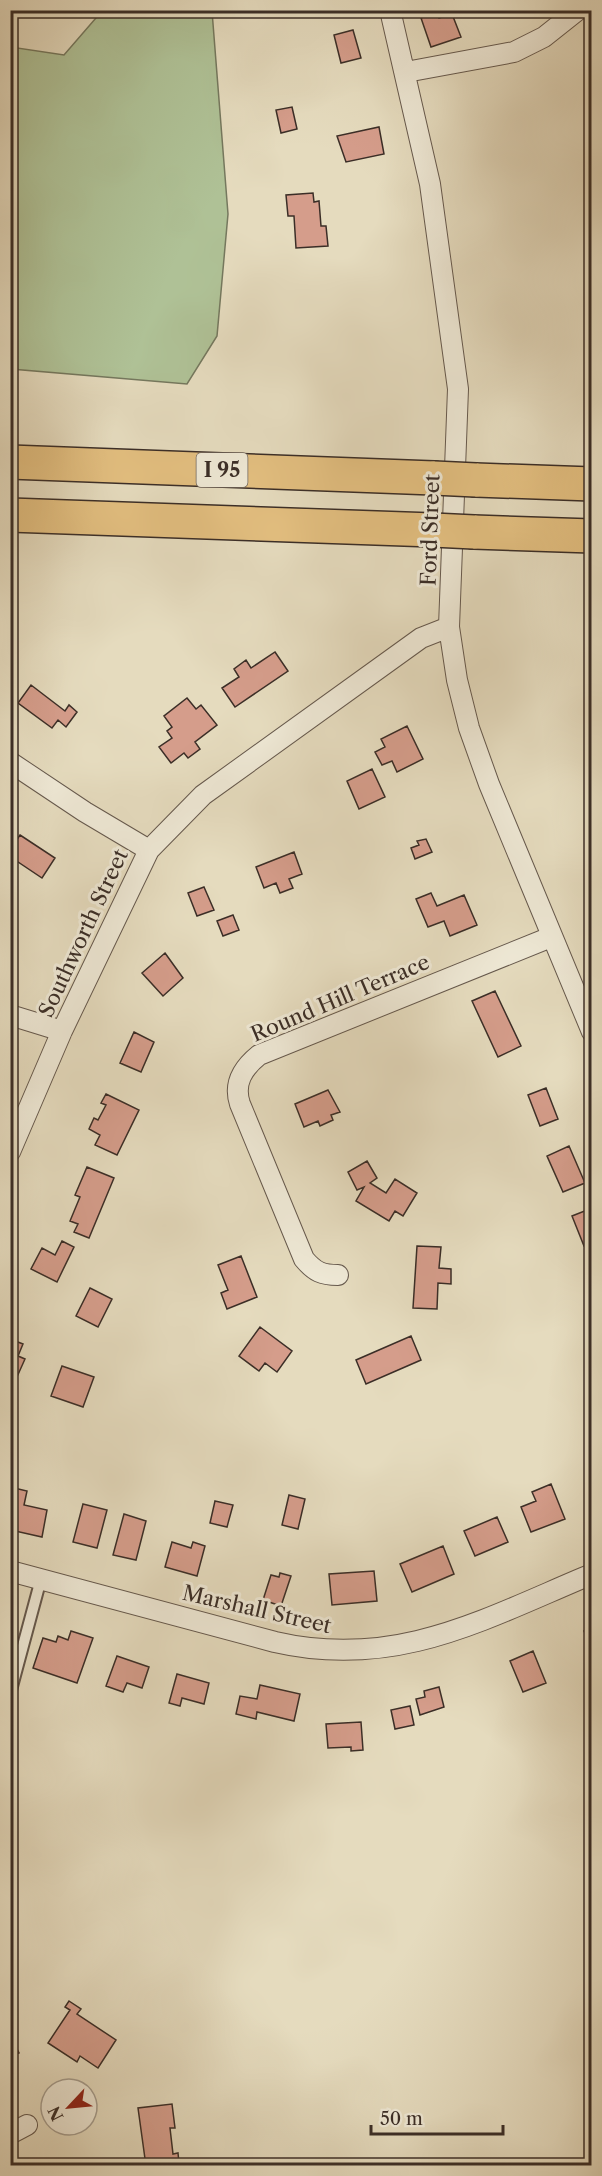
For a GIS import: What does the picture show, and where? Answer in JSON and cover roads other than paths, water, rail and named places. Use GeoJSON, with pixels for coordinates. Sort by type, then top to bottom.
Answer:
{"type":"FeatureCollection","features":[{"type":"Feature","properties":{"kind":"highway","name":"I 95"},"geometry":{"type":"LineString","coordinates":[[10,462],[591,484]]}},
{"type":"Feature","properties":{"kind":"highway"},"geometry":{"type":"LineString","coordinates":[[10,515],[591,536]]}},
{"type":"Feature","properties":{"kind":"street","name":"Ford Street"},"geometry":{"type":"LineString","coordinates":[[390,10],[430,184],[458,389],[449,627],[457,680],[469,728],[591,1032]]}},
{"type":"Feature","properties":{"kind":"street"},"geometry":{"type":"LineString","coordinates":[[406,72],[514,52],[544,37],[578,10]]}},
{"type":"Feature","properties":{"kind":"street","name":"Southworth Street"},"geometry":{"type":"LineString","coordinates":[[10,1152],[62,1031],[149,850],[203,795],[421,638],[449,627]]}},
{"type":"Feature","properties":{"kind":"street"},"geometry":{"type":"LineString","coordinates":[[10,762],[85,812],[149,850]]}},
{"type":"Feature","properties":{"kind":"street","name":"Round Hill Terrace"},"geometry":{"type":"LineString","coordinates":[[338,1275],[322,1275],[312,1269],[304,1259],[240,1104],[237,1085],[242,1073],[260,1055],[551,937]]}},
{"type":"Feature","properties":{"kind":"street"},"geometry":{"type":"LineString","coordinates":[[10,1015],[62,1031]]}},
{"type":"Feature","properties":{"kind":"street","name":"Marshall Street"},"geometry":{"type":"LineString","coordinates":[[10,1571],[275,1642],[304,1649],[336,1652],[372,1650],[430,1640],[591,1574]]}},
{"type":"Feature","properties":{"kind":"lane"},"geometry":{"type":"LineString","coordinates":[[10,1694],[41,1579]]}}]}
